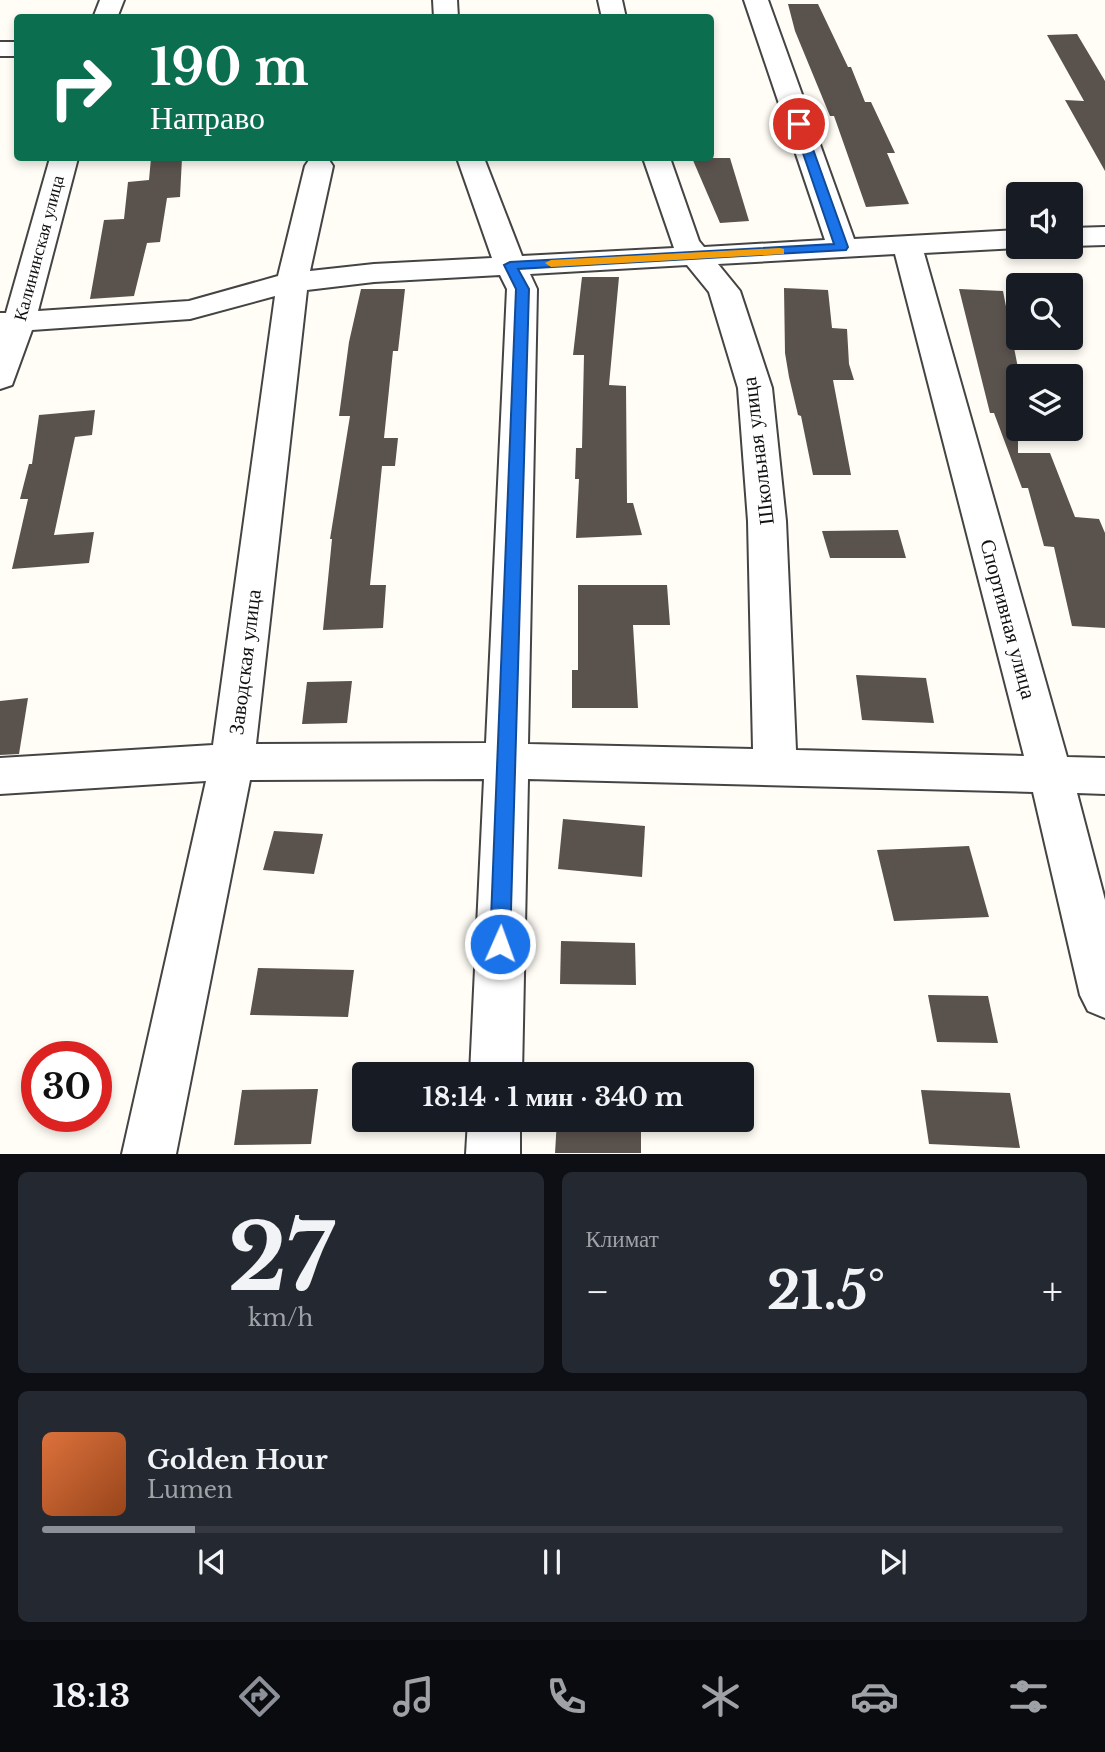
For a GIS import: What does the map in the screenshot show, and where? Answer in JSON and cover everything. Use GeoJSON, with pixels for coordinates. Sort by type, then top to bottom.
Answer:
{"type":"FeatureCollection","features":[{"type":"Feature","properties":{"kind":"street"},"geometry":{"type":"LineString","coordinates":[[756,0],[842,247]]}},
{"type":"Feature","properties":{"kind":"street","name":"Калининская улица"},"geometry":{"type":"LineString","coordinates":[[0,379],[10,323],[63,161]]}},
{"type":"Feature","properties":{"kind":"street"},"geometry":{"type":"LineString","coordinates":[[471,161],[510,265],[522,289],[496,1062]]}},
{"type":"Feature","properties":{"kind":"street","name":"Школьная улица"},"geometry":{"type":"LineString","coordinates":[[657,161],[685,243],[724,291],[755,388],[767,521],[775,767]]}},
{"type":"Feature","properties":{"kind":"street","name":"Заводская улица"},"geometry":{"type":"LineString","coordinates":[[149,1153],[232,762],[292,282],[319,166]]}},
{"type":"Feature","properties":{"kind":"street"},"geometry":{"type":"LineString","coordinates":[[1083,237],[1105,236]]}},
{"type":"Feature","properties":{"kind":"street"},"geometry":{"type":"LineString","coordinates":[[10,323],[190,310],[292,282],[374,273],[1006,240]]}},
{"type":"Feature","properties":{"kind":"street","name":"Спортивная улица"},"geometry":{"type":"LineString","coordinates":[[907,244],[1049,773],[1105,995]]}},
{"type":"Feature","properties":{"kind":"street"},"geometry":{"type":"LineString","coordinates":[[0,776],[232,762],[506,761],[1105,776]]}},
{"type":"Feature","properties":{"kind":"street"},"geometry":{"type":"LineString","coordinates":[[493,1153],[494,1132]]}},
{"type":"Feature","properties":{"kind":"building"},"geometry":{"type":"Polygon","coordinates":[[[788,4],[818,4],[848,67],[851,67],[865,102],[871,102],[895,153],[887,153],[909,204],[866,207],[834,116],[830,116],[795,31],[788,4]]]}},
{"type":"Feature","properties":{"kind":"building"},"geometry":{"type":"Polygon","coordinates":[[[1077,34],[1105,81],[1105,171],[1065,100],[1084,101],[1047,35],[1077,34]]]}},
{"type":"Feature","properties":{"kind":"building"},"geometry":{"type":"Polygon","coordinates":[[[730,158],[749,221],[720,223],[693,161],[730,158]]]}},
{"type":"Feature","properties":{"kind":"building"},"geometry":{"type":"Polygon","coordinates":[[[151,161],[182,161],[180,197],[167,198],[160,242],[147,243],[134,296],[90,299],[104,220],[124,219],[128,182],[149,180],[151,161]]]}},
{"type":"Feature","properties":{"kind":"building"},"geometry":{"type":"Polygon","coordinates":[[[582,277],[619,277],[609,385],[626,386],[627,503],[633,503],[642,535],[576,538],[579,479],[575,479],[576,448],[582,448],[584,355],[573,355],[582,277]]]}},
{"type":"Feature","properties":{"kind":"building"},"geometry":{"type":"Polygon","coordinates":[[[784,288],[828,290],[832,328],[847,329],[849,364],[854,380],[833,380],[851,475],[813,475],[785,353],[784,288]]]}},
{"type":"Feature","properties":{"kind":"building"},"geometry":{"type":"Polygon","coordinates":[[[361,289],[405,289],[398,351],[393,351],[384,438],[398,438],[395,466],[382,466],[370,585],[386,585],[383,628],[323,630],[330,539],[350,416],[339,416],[349,342],[361,289]]]}},
{"type":"Feature","properties":{"kind":"building"},"geometry":{"type":"Polygon","coordinates":[[[959,289],[1003,291],[1006,306],[1006,350],[1014,350],[1017,364],[1006,364],[1006,441],[1018,441],[1018,453],[1050,453],[1075,517],[1099,519],[1105,533],[1105,628],[1072,626],[1054,547],[1044,546],[1028,488],[1022,488],[994,413],[990,413],[959,289]]]}},
{"type":"Feature","properties":{"kind":"building"},"geometry":{"type":"Polygon","coordinates":[[[95,410],[92,435],[75,437],[54,535],[94,532],[89,563],[12,569],[28,499],[20,499],[29,464],[32,464],[39,415],[95,410]]]}},
{"type":"Feature","properties":{"kind":"building"},"geometry":{"type":"Polygon","coordinates":[[[898,530],[906,558],[830,558],[822,531],[898,530]]]}},
{"type":"Feature","properties":{"kind":"building"},"geometry":{"type":"Polygon","coordinates":[[[578,585],[667,585],[670,625],[633,625],[638,708],[572,708],[572,670],[578,670],[578,585]]]}},
{"type":"Feature","properties":{"kind":"building"},"geometry":{"type":"Polygon","coordinates":[[[856,675],[926,678],[934,723],[862,720],[856,675]]]}},
{"type":"Feature","properties":{"kind":"building"},"geometry":{"type":"Polygon","coordinates":[[[352,681],[347,723],[302,724],[307,682],[352,681]]]}},
{"type":"Feature","properties":{"kind":"building"},"geometry":{"type":"Polygon","coordinates":[[[28,698],[19,754],[0,755],[0,701],[28,698]]]}},
{"type":"Feature","properties":{"kind":"building"},"geometry":{"type":"Polygon","coordinates":[[[563,819],[645,826],[642,877],[558,869],[563,819]]]}},
{"type":"Feature","properties":{"kind":"building"},"geometry":{"type":"Polygon","coordinates":[[[274,831],[323,834],[314,874],[263,870],[274,831]]]}},
{"type":"Feature","properties":{"kind":"building"},"geometry":{"type":"Polygon","coordinates":[[[969,846],[989,917],[894,921],[877,850],[969,846]]]}},
{"type":"Feature","properties":{"kind":"building"},"geometry":{"type":"Polygon","coordinates":[[[561,941],[635,943],[636,985],[560,984],[561,941]]]}},
{"type":"Feature","properties":{"kind":"building"},"geometry":{"type":"Polygon","coordinates":[[[258,968],[354,970],[348,1017],[250,1015],[258,968]]]}},
{"type":"Feature","properties":{"kind":"building"},"geometry":{"type":"Polygon","coordinates":[[[928,995],[988,996],[998,1043],[937,1042],[928,995]]]}},
{"type":"Feature","properties":{"kind":"building"},"geometry":{"type":"Polygon","coordinates":[[[318,1089],[311,1144],[234,1145],[242,1090],[318,1089]]]}},
{"type":"Feature","properties":{"kind":"building"},"geometry":{"type":"Polygon","coordinates":[[[921,1090],[1010,1093],[1020,1148],[929,1144],[921,1090]]]}},
{"type":"Feature","properties":{"kind":"building"},"geometry":{"type":"Polygon","coordinates":[[[556,1132],[641,1132],[641,1153],[555,1153],[556,1132]]]}},
{"type":"Feature","properties":{"kind":"slow traffic"},"geometry":{"type":"LineString","coordinates":[[551,263],[780,251]]}},
{"type":"Feature","properties":{"kind":"route"},"geometry":{"type":"LineString","coordinates":[[500,944],[522,289],[510,265],[842,247],[799,124]]}}]}
